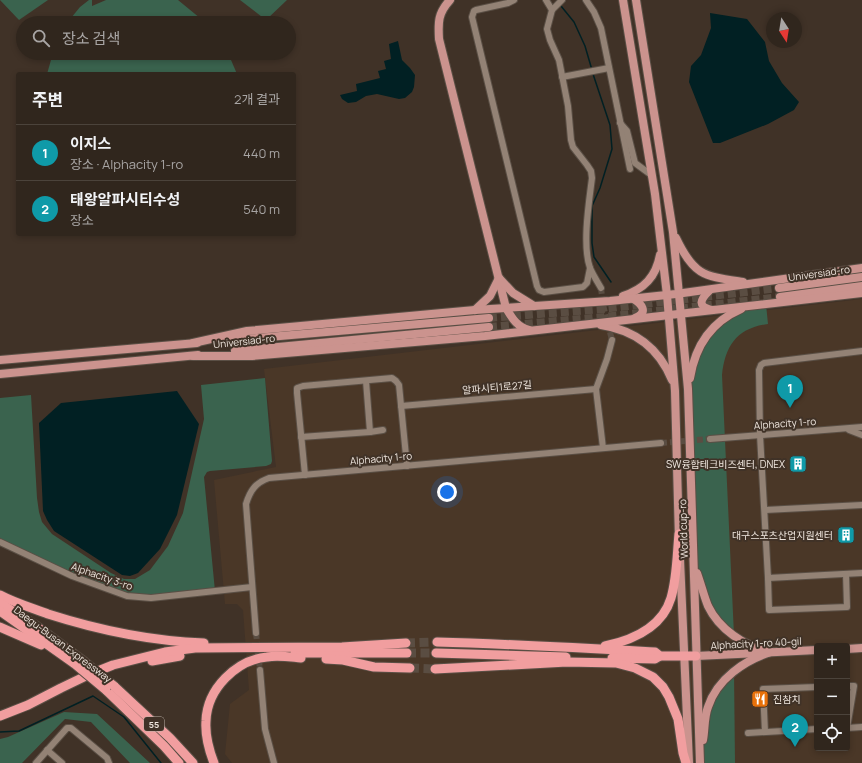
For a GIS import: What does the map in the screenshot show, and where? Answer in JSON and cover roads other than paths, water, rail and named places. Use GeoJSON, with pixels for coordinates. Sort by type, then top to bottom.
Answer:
{"type":"FeatureCollection","features":[{"type":"Feature","properties":{"kind":"highway"},"geometry":{"type":"LineString","coordinates":[[592,648],[635,638],[645,632],[661,616],[671,599],[679,534]]}},
{"type":"Feature","properties":{"kind":"highway"},"geometry":{"type":"LineString","coordinates":[[0,595],[58,617],[108,630],[152,638],[268,651]]}},
{"type":"Feature","properties":{"kind":"highway","name":"Daegu-Busan Expressway"},"geometry":{"type":"LineString","coordinates":[[0,603],[36,626],[170,738],[193,763]]}},
{"type":"Feature","properties":{"kind":"highway","name":"Daegu-Busan Expressway"},"geometry":{"type":"LineString","coordinates":[[0,611],[60,653],[79,662]]}},
{"type":"Feature","properties":{"kind":"highway"},"geometry":{"type":"LineString","coordinates":[[0,627],[60,653]]}},
{"type":"Feature","properties":{"kind":"highway"},"geometry":{"type":"LineString","coordinates":[[437,642],[592,648],[655,652],[660,656]]}},
{"type":"Feature","properties":{"kind":"highway"},"geometry":{"type":"LineString","coordinates":[[307,652],[342,647],[406,643]]}},
{"type":"Feature","properties":{"kind":"highway"},"geometry":{"type":"LineString","coordinates":[[0,716],[28,705],[88,675],[138,658],[165,652],[195,648],[307,652],[407,653]]}},
{"type":"Feature","properties":{"kind":"highway"},"geometry":{"type":"LineString","coordinates":[[0,720],[26,711],[72,688],[108,673],[132,666],[197,653],[268,651]]}},
{"type":"Feature","properties":{"kind":"highway"},"geometry":{"type":"LineString","coordinates":[[214,763],[208,744],[206,721],[213,697],[223,681],[234,671],[268,651]]}},
{"type":"Feature","properties":{"kind":"highway"},"geometry":{"type":"LineString","coordinates":[[307,652],[374,666],[410,668]]}},
{"type":"Feature","properties":{"kind":"highway"},"geometry":{"type":"LineString","coordinates":[[436,653],[655,659],[660,656],[696,656]]}},
{"type":"Feature","properties":{"kind":"highway"},"geometry":{"type":"LineString","coordinates":[[435,669],[567,662],[616,663],[635,668],[653,677],[669,697],[678,719],[683,753],[687,763]]}},
{"type":"Feature","properties":{"kind":"highway","name":"Daegu-Busan Expressway"},"geometry":{"type":"LineString","coordinates":[[110,688],[179,763]]}},
{"type":"Feature","properties":{"kind":"main road"},"geometry":{"type":"LineString","coordinates":[[450,0],[442,10],[438,23],[439,39],[506,308],[512,318],[522,328],[534,331]]}},
{"type":"Feature","properties":{"kind":"main road","name":"World cup-ro"},"geometry":{"type":"LineString","coordinates":[[623,0],[648,167],[652,177],[667,295],[675,391],[687,763]]}},
{"type":"Feature","properties":{"kind":"main road"},"geometry":{"type":"LineString","coordinates":[[636,0],[673,232],[683,254],[702,274],[719,279],[752,284]]}},
{"type":"Feature","properties":{"kind":"main road","name":"World cup-ro"},"geometry":{"type":"LineString","coordinates":[[673,232],[688,389],[695,564],[696,656],[700,763]]}},
{"type":"Feature","properties":{"kind":"main road"},"geometry":{"type":"LineString","coordinates":[[610,301],[639,290],[645,284],[656,270],[661,248]]}},
{"type":"Feature","properties":{"kind":"main road"},"geometry":{"type":"LineString","coordinates":[[193,343],[247,331],[475,310],[610,301],[680,294],[862,268]]}},
{"type":"Feature","properties":{"kind":"main road","name":"Universiad-ro"},"geometry":{"type":"LineString","coordinates":[[862,277],[779,292],[862,286]]}},
{"type":"Feature","properties":{"kind":"main road"},"geometry":{"type":"LineString","coordinates":[[499,278],[513,293],[534,306]]}},
{"type":"Feature","properties":{"kind":"main road"},"geometry":{"type":"LineString","coordinates":[[475,310],[490,296],[499,278]]}},
{"type":"Feature","properties":{"kind":"main road"},"geometry":{"type":"LineString","coordinates":[[709,290],[701,299],[701,303],[705,308],[712,310]]}},
{"type":"Feature","properties":{"kind":"main road"},"geometry":{"type":"LineString","coordinates":[[193,356],[252,356],[534,331],[634,318],[862,293]]}},
{"type":"Feature","properties":{"kind":"main road"},"geometry":{"type":"LineString","coordinates":[[632,298],[642,306],[643,312],[641,315],[634,318]]}},
{"type":"Feature","properties":{"kind":"main road"},"geometry":{"type":"LineString","coordinates":[[688,389],[694,360],[700,345],[708,333],[715,325],[730,314],[756,305]]}},
{"type":"Feature","properties":{"kind":"main road","name":"Universiad-ro"},"geometry":{"type":"LineString","coordinates":[[0,360],[489,318]]}},
{"type":"Feature","properties":{"kind":"main road"},"geometry":{"type":"LineString","coordinates":[[592,324],[622,330],[632,334],[647,345],[663,362],[672,379],[675,391]]}},
{"type":"Feature","properties":{"kind":"main road","name":"Universiad-ro"},"geometry":{"type":"LineString","coordinates":[[0,374],[490,327]]}},
{"type":"Feature","properties":{"kind":"main road"},"geometry":{"type":"LineString","coordinates":[[695,564],[708,606],[718,621],[741,641],[758,649],[771,652]]}},
{"type":"Feature","properties":{"kind":"main road"},"geometry":{"type":"LineString","coordinates":[[850,649],[862,648]]}},
{"type":"Feature","properties":{"kind":"main road","name":"Alphacity 1-ro 40-gil"},"geometry":{"type":"LineString","coordinates":[[696,656],[814,650]]}},
{"type":"Feature","properties":{"kind":"main road"},"geometry":{"type":"LineString","coordinates":[[700,763],[708,707],[716,691],[728,676],[740,666],[759,655],[771,652]]}},
{"type":"Feature","properties":{"kind":"street"},"geometry":{"type":"LineString","coordinates":[[514,0],[508,3],[476,10],[474,11],[472,17],[537,286],[544,292],[583,287],[587,283],[590,268],[587,245],[587,220],[592,178],[591,171],[573,147],[568,106],[559,60],[547,29],[552,10],[562,0]]}},
{"type":"Feature","properties":{"kind":"street"},"geometry":{"type":"LineString","coordinates":[[546,0],[552,10]]}},
{"type":"Feature","properties":{"kind":"street"},"geometry":{"type":"LineString","coordinates":[[586,0],[598,19],[630,169]]}},
{"type":"Feature","properties":{"kind":"street"},"geometry":{"type":"LineString","coordinates":[[562,77],[609,68]]}},
{"type":"Feature","properties":{"kind":"street"},"geometry":{"type":"LineString","coordinates":[[620,122],[627,131],[635,163],[648,167]]}},
{"type":"Feature","properties":{"kind":"street"},"geometry":{"type":"LineString","coordinates":[[590,268],[601,288]]}},
{"type":"Feature","properties":{"kind":"street"},"geometry":{"type":"LineString","coordinates":[[603,448],[596,389],[612,340]]}},
{"type":"Feature","properties":{"kind":"street"},"geometry":{"type":"LineString","coordinates":[[846,574],[848,607],[769,610],[760,435],[759,370],[761,365],[764,363],[862,351]]}},
{"type":"Feature","properties":{"kind":"street"},"geometry":{"type":"LineString","coordinates":[[305,475],[297,393],[298,388],[303,386],[392,378],[398,385],[407,466]]}},
{"type":"Feature","properties":{"kind":"street"},"geometry":{"type":"LineString","coordinates":[[366,381],[370,432]]}},
{"type":"Feature","properties":{"kind":"street","name":"알파시티1로27길"},"geometry":{"type":"LineString","coordinates":[[401,406],[596,389]]}},
{"type":"Feature","properties":{"kind":"street","name":"Alphacity 1-ro"},"geometry":{"type":"LineString","coordinates":[[710,439],[862,427]]}},
{"type":"Feature","properties":{"kind":"street"},"geometry":{"type":"LineString","coordinates":[[846,429],[862,435]]}},
{"type":"Feature","properties":{"kind":"street"},"geometry":{"type":"LineString","coordinates":[[301,437],[384,430]]}},
{"type":"Feature","properties":{"kind":"street","name":"Alphacity 1-ro"},"geometry":{"type":"LineString","coordinates":[[256,633],[246,504],[250,493],[262,480],[268,478],[661,443]]}},
{"type":"Feature","properties":{"kind":"street"},"geometry":{"type":"LineString","coordinates":[[765,510],[862,505]]}},
{"type":"Feature","properties":{"kind":"street","name":"Alphacity 3-ro"},"geometry":{"type":"LineString","coordinates":[[0,542],[72,576],[116,593],[134,597],[151,598],[252,587]]}},
{"type":"Feature","properties":{"kind":"street"},"geometry":{"type":"LineString","coordinates":[[768,578],[862,573]]}},
{"type":"Feature","properties":{"kind":"street"},"geometry":{"type":"LineString","coordinates":[[260,670],[265,729],[274,763]]}},
{"type":"Feature","properties":{"kind":"street"},"geometry":{"type":"LineString","coordinates":[[850,686],[854,686],[850,710]]}},
{"type":"Feature","properties":{"kind":"street"},"geometry":{"type":"LineString","coordinates":[[765,732],[763,689],[814,688]]}},
{"type":"Feature","properties":{"kind":"street"},"geometry":{"type":"LineString","coordinates":[[849,715],[847,728],[862,727]]}},
{"type":"Feature","properties":{"kind":"street"},"geometry":{"type":"LineString","coordinates":[[36,763],[67,728],[71,728],[107,758],[109,763]]}},
{"type":"Feature","properties":{"kind":"street"},"geometry":{"type":"LineString","coordinates":[[748,733],[814,730]]}},
{"type":"Feature","properties":{"kind":"street"},"geometry":{"type":"LineString","coordinates":[[47,750],[62,763]]}},
{"type":"Feature","properties":{"kind":"water"},"geometry":{"type":"Polygon","coordinates":[[[710,13],[747,19],[765,42],[769,61],[782,83],[799,102],[794,110],[768,124],[720,143],[713,143],[689,82],[691,66],[701,55],[711,28],[710,13]]]}},
{"type":"Feature","properties":{"kind":"water"},"geometry":{"type":"Polygon","coordinates":[[[398,41],[402,60],[415,75],[412,92],[405,98],[399,99],[377,94],[366,96],[356,102],[348,103],[342,99],[340,95],[357,91],[356,84],[380,78],[378,71],[386,69],[384,61],[391,59],[389,44],[398,41]]]}},
{"type":"Feature","properties":{"kind":"water"},"geometry":{"type":"Polygon","coordinates":[[[177,391],[199,424],[177,515],[160,549],[138,573],[130,576],[122,575],[54,531],[47,520],[43,511],[39,423],[61,403],[177,391]]]}},
{"type":"Feature","properties":{"kind":"waterway"},"geometry":{"type":"LineString","coordinates":[[561,6],[574,22],[585,46],[592,70]]}},
{"type":"Feature","properties":{"kind":"waterway"},"geometry":{"type":"LineString","coordinates":[[593,74],[610,125],[612,149],[600,188],[592,206],[592,243],[594,257],[611,282]]}},
{"type":"Feature","properties":{"kind":"waterway"},"geometry":{"type":"LineString","coordinates":[[0,732],[19,731],[93,696],[124,717],[161,763]]}},
{"type":"Feature","properties":{"kind":"tunnel"},"geometry":{"type":"LineString","coordinates":[[601,288],[603,305],[612,340]]}},
{"type":"Feature","properties":{"kind":"tunnel"},"geometry":{"type":"LineString","coordinates":[[489,318],[603,309],[779,288]]}},
{"type":"Feature","properties":{"kind":"tunnel"},"geometry":{"type":"LineString","coordinates":[[489,327],[604,317],[780,297]]}},
{"type":"Feature","properties":{"kind":"tunnel"},"geometry":{"type":"LineString","coordinates":[[661,443],[710,439]]}},
{"type":"Feature","properties":{"kind":"tunnel"},"geometry":{"type":"LineString","coordinates":[[256,633],[260,670]]}},
{"type":"Feature","properties":{"kind":"tunnel"},"geometry":{"type":"LineString","coordinates":[[406,643],[437,642]]}},
{"type":"Feature","properties":{"kind":"tunnel"},"geometry":{"type":"LineString","coordinates":[[407,653],[436,653]]}},
{"type":"Feature","properties":{"kind":"tunnel"},"geometry":{"type":"LineString","coordinates":[[410,668],[435,669]]}},
{"type":"Feature","properties":{"kind":"place","name":"이지스"},"geometry":{"type":"Point","coordinates":[790,408]}},
{"type":"Feature","properties":{"kind":"place","name":"SW융합테크비즈센터, DNEX"},"geometry":{"type":"Point","coordinates":[798,464]}},
{"type":"Feature","properties":{"kind":"place","name":"대구스포츠산업지원센터"},"geometry":{"type":"Point","coordinates":[846,535]}},
{"type":"Feature","properties":{"kind":"place","name":"진참치"},"geometry":{"type":"Point","coordinates":[760,699]}},
{"type":"Feature","properties":{"kind":"place","name":"태왕알파시티수성"},"geometry":{"type":"Point","coordinates":[795,747]}}]}
